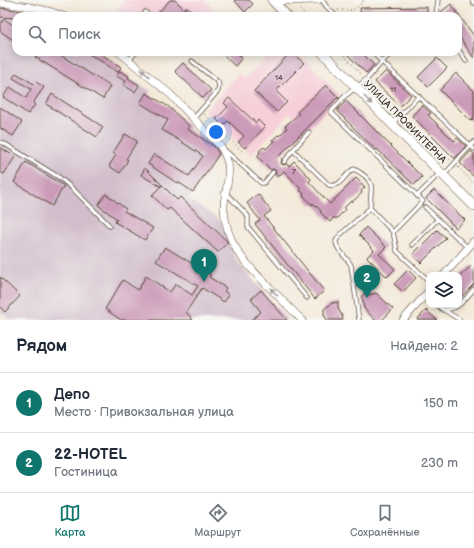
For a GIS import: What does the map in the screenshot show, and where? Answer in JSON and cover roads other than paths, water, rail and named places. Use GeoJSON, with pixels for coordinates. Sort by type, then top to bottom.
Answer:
{"type":"FeatureCollection","features":[{"type":"Feature","properties":{"kind":"street"},"geometry":{"type":"LineString","coordinates":[[272,0],[318,0]]}},
{"type":"Feature","properties":{"kind":"street"},"geometry":{"type":"LineString","coordinates":[[272,0],[283,12]]}},
{"type":"Feature","properties":{"kind":"street"},"geometry":{"type":"LineString","coordinates":[[0,3],[21,5],[51,12]]}},
{"type":"Feature","properties":{"kind":"street"},"geometry":{"type":"LineString","coordinates":[[124,56],[170,94],[221,147],[226,156],[228,165],[224,209],[228,231],[232,242],[248,265],[302,320]]}},
{"type":"Feature","properties":{"kind":"street","name":"УЛИЦА ПРОФИНТЕРНА"},"geometry":{"type":"LineString","coordinates":[[326,56],[474,206]]}},
{"type":"Feature","properties":{"kind":"street"},"geometry":{"type":"LineString","coordinates":[[447,272],[474,241]]}},
{"type":"Feature","properties":{"kind":"street"},"geometry":{"type":"LineString","coordinates":[[403,320],[426,296]]}},
{"type":"Feature","properties":{"kind":"lane"},"geometry":{"type":"LineString","coordinates":[[322,0],[332,12]]}},
{"type":"Feature","properties":{"kind":"lane"},"geometry":{"type":"LineString","coordinates":[[436,12],[438,0]]}},
{"type":"Feature","properties":{"kind":"lane"},"geometry":{"type":"LineString","coordinates":[[472,0],[474,4]]}},
{"type":"Feature","properties":{"kind":"lane"},"geometry":{"type":"LineString","coordinates":[[462,55],[466,61]]}},
{"type":"Feature","properties":{"kind":"lane"},"geometry":{"type":"LineString","coordinates":[[129,60],[132,56]]}},
{"type":"Feature","properties":{"kind":"lane"},"geometry":{"type":"LineString","coordinates":[[376,56],[473,145],[417,196]]}},
{"type":"Feature","properties":{"kind":"lane"},"geometry":{"type":"LineString","coordinates":[[388,56],[366,79],[345,96],[331,112],[423,202],[393,232]]}},
{"type":"Feature","properties":{"kind":"lane"},"geometry":{"type":"LineString","coordinates":[[192,61],[218,82],[219,86],[218,91],[194,118]]}},
{"type":"Feature","properties":{"kind":"lane"},"geometry":{"type":"LineString","coordinates":[[392,124],[419,96]]}},
{"type":"Feature","properties":{"kind":"lane"},"geometry":{"type":"LineString","coordinates":[[284,162],[309,132]]}},
{"type":"Feature","properties":{"kind":"lane"},"geometry":{"type":"LineString","coordinates":[[0,142],[60,178],[110,226]]}},
{"type":"Feature","properties":{"kind":"lane"},"geometry":{"type":"LineString","coordinates":[[221,147],[261,183],[274,172]]}},
{"type":"Feature","properties":{"kind":"lane"},"geometry":{"type":"LineString","coordinates":[[293,150],[328,185],[334,186],[338,184],[350,171],[354,169],[359,171],[371,185],[370,208],[336,240],[337,247],[351,265],[358,320]]}},
{"type":"Feature","properties":{"kind":"lane"},"geometry":{"type":"LineString","coordinates":[[225,192],[248,216],[248,227],[307,298]]}},
{"type":"Feature","properties":{"kind":"lane"},"geometry":{"type":"LineString","coordinates":[[425,207],[468,248]]}},
{"type":"Feature","properties":{"kind":"lane"},"geometry":{"type":"LineString","coordinates":[[370,208],[393,232],[397,251],[426,278]]}},
{"type":"Feature","properties":{"kind":"lane"},"geometry":{"type":"LineString","coordinates":[[412,245],[438,219]]}},
{"type":"Feature","properties":{"kind":"lane"},"geometry":{"type":"LineString","coordinates":[[443,310],[458,306],[474,290]]}},
{"type":"Feature","properties":{"kind":"lane"},"geometry":{"type":"LineString","coordinates":[[441,308],[460,320]]}},
{"type":"Feature","properties":{"kind":"place","name":"Депо"},"geometry":{"type":"Point","coordinates":[204,282]}},
{"type":"Feature","properties":{"kind":"place","name":"22-HOTEL"},"geometry":{"type":"Point","coordinates":[367,298]}}]}
